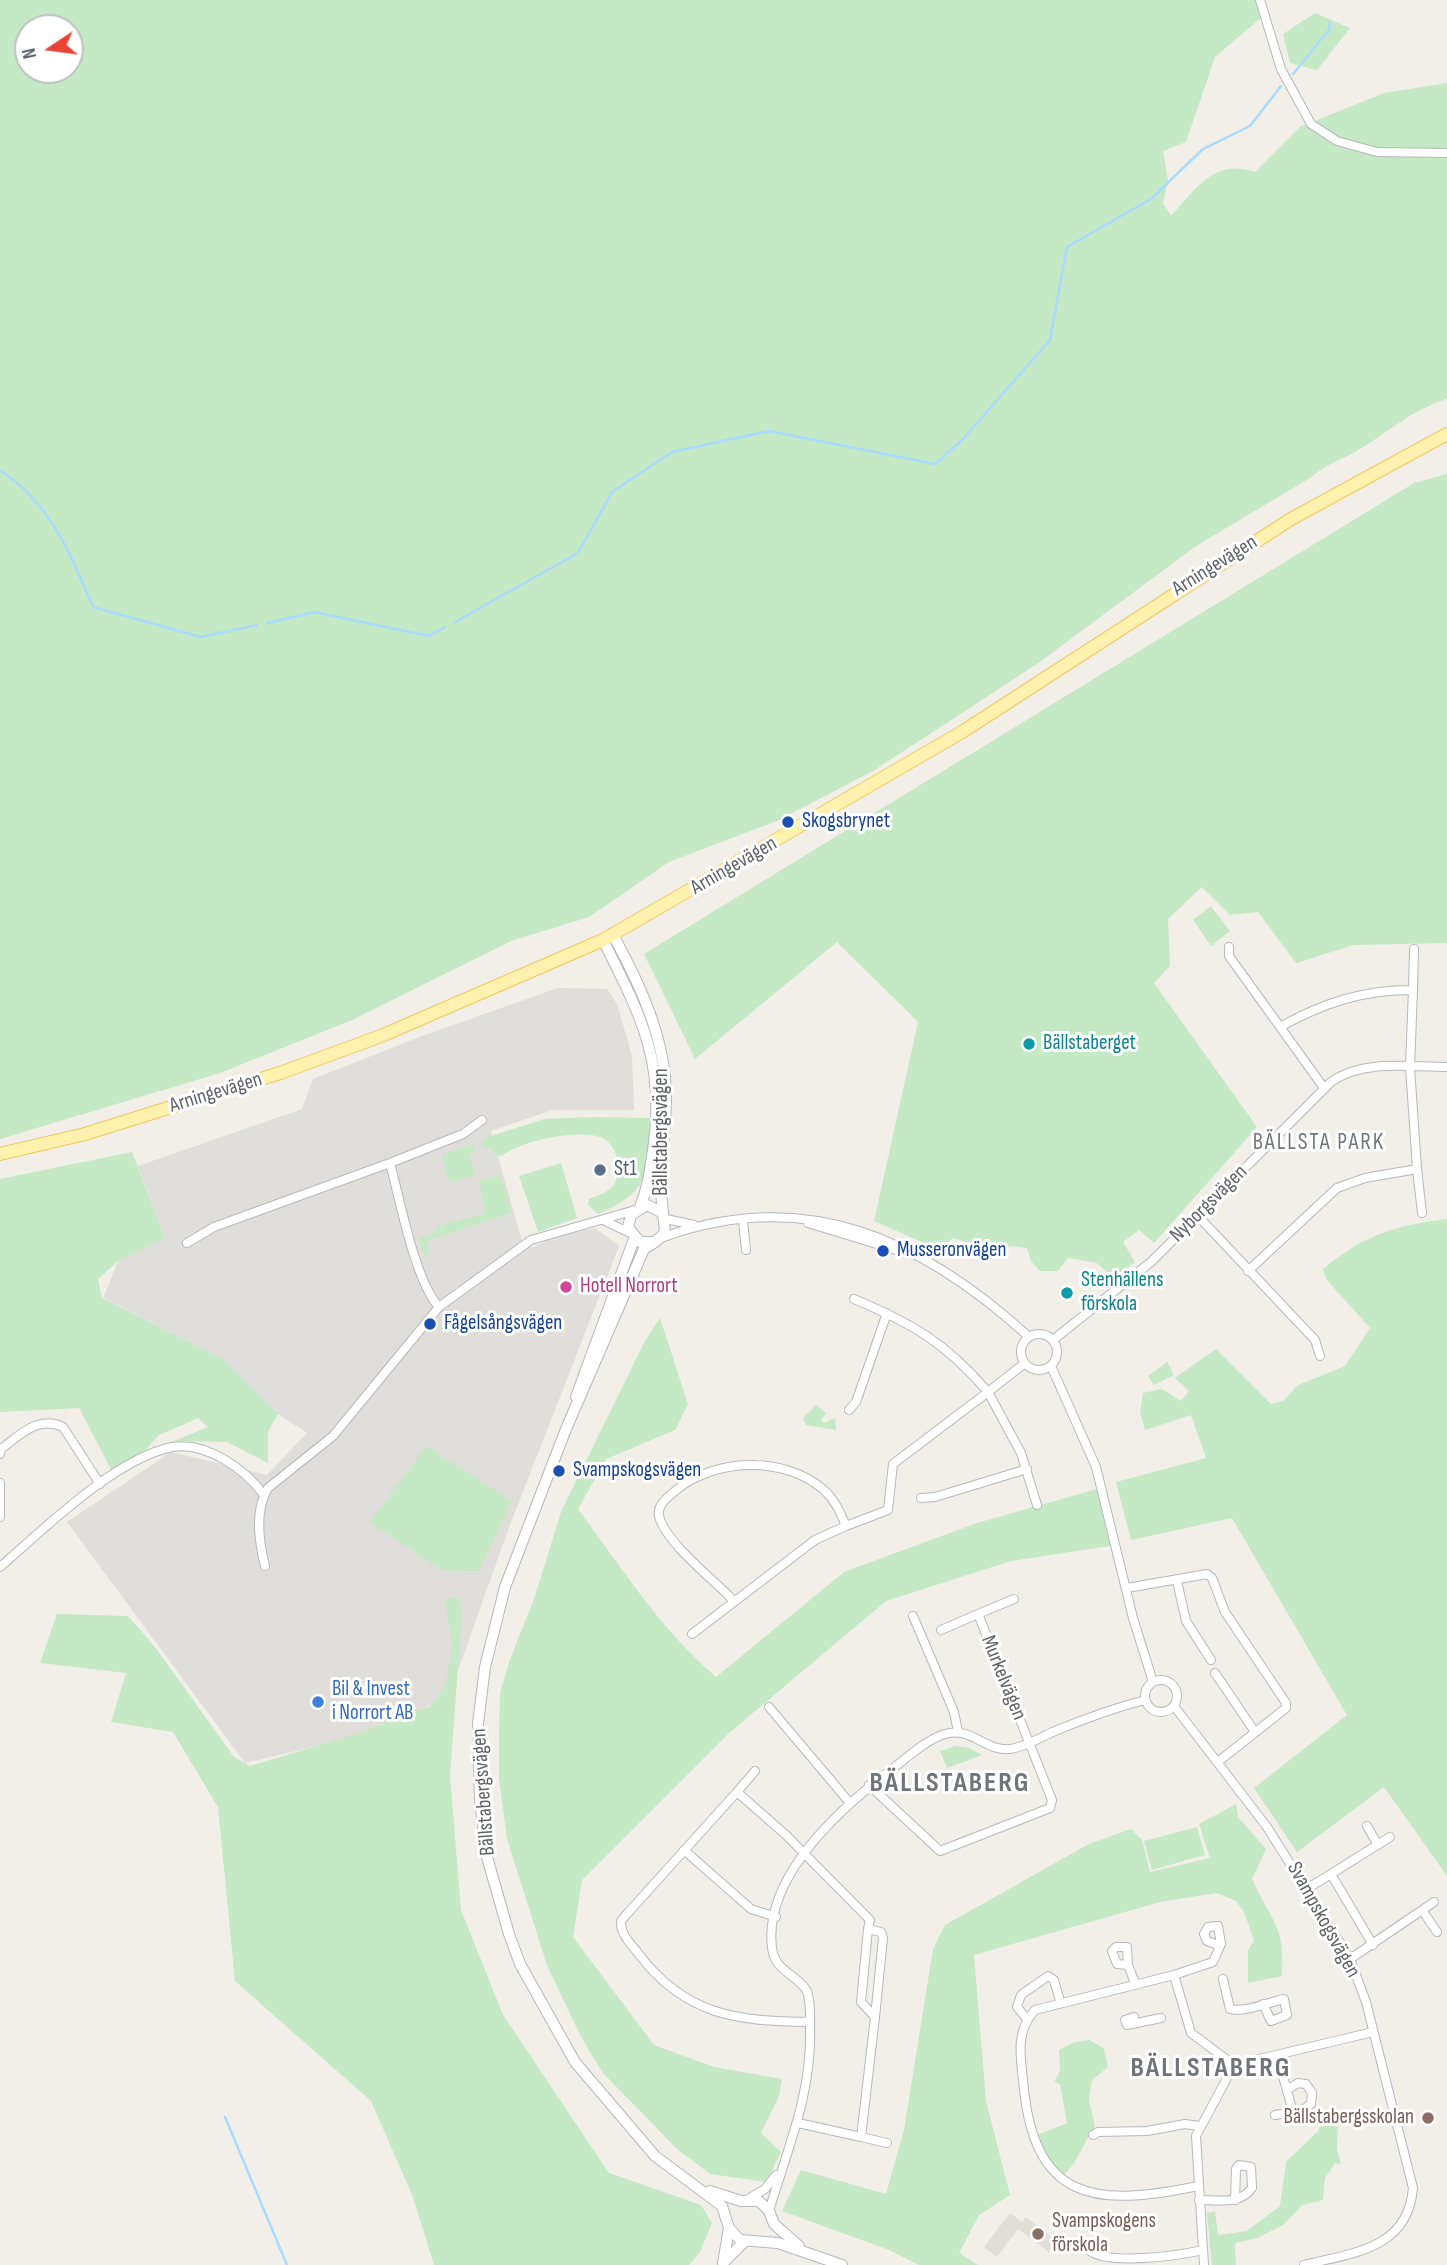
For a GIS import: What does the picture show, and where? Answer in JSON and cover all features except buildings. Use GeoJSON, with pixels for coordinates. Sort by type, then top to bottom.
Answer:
{"type":"FeatureCollection","features":[{"type":"Feature","properties":{"kind":"main road","name":"Arningevägen"},"geometry":{"type":"LineString","coordinates":[[0,1154],[85,1134],[280,1073],[394,1031],[608,938],[962,732],[1291,519],[1447,434]]}},
{"type":"Feature","properties":{"kind":"street"},"geometry":{"type":"LineString","coordinates":[[1260,0],[1281,69],[1311,124],[1337,141],[1377,152],[1447,153]]}},
{"type":"Feature","properties":{"kind":"street","name":"Bällstabergsvägen"},"geometry":{"type":"LineString","coordinates":[[608,938],[649,1040],[661,1100],[660,1188],[664,1216]]}},
{"type":"Feature","properties":{"kind":"street"},"geometry":{"type":"LineString","coordinates":[[1229,947],[1229,956],[1324,1088]]}},
{"type":"Feature","properties":{"kind":"street"},"geometry":{"type":"LineString","coordinates":[[1414,949],[1410,1067],[1422,1213]]}},
{"type":"Feature","properties":{"kind":"street"},"geometry":{"type":"LineString","coordinates":[[1280,1027],[1334,1000],[1373,991],[1413,990]]}},
{"type":"Feature","properties":{"kind":"street","name":"Nyborgsvägen"},"geometry":{"type":"LineString","coordinates":[[1053,1340],[1134,1278],[1324,1088],[1345,1072],[1447,1067]]}},
{"type":"Feature","properties":{"kind":"street"},"geometry":{"type":"LineString","coordinates":[[187,1243],[214,1227],[463,1134],[482,1120]]}},
{"type":"Feature","properties":{"kind":"street","name":"Bällstabergsvägen"},"geometry":{"type":"LineString","coordinates":[[637,1208],[646,1193],[659,1137]]}},
{"type":"Feature","properties":{"kind":"street"},"geometry":{"type":"LineString","coordinates":[[390,1163],[421,1272],[430,1297],[439,1307]]}},
{"type":"Feature","properties":{"kind":"street"},"geometry":{"type":"LineString","coordinates":[[1248,1271],[1337,1188],[1365,1178],[1417,1169]]}},
{"type":"Feature","properties":{"kind":"street"},"geometry":{"type":"LineString","coordinates":[[265,1566],[257,1536],[264,1495],[333,1436],[439,1307],[531,1240],[567,1227],[603,1220],[607,1216],[653,1205],[664,1216],[700,1226]]}},
{"type":"Feature","properties":{"kind":"street"},"geometry":{"type":"LineString","coordinates":[[632,1236],[629,1221],[637,1208]]}},
{"type":"Feature","properties":{"kind":"street"},"geometry":{"type":"LineString","coordinates":[[1198,1215],[1315,1340],[1320,1356]]}},
{"type":"Feature","properties":{"kind":"street"},"geometry":{"type":"LineString","coordinates":[[658,1240],[665,1232],[664,1216]]}},
{"type":"Feature","properties":{"kind":"street"},"geometry":{"type":"LineString","coordinates":[[603,1220],[647,1244],[700,1226],[778,1217],[821,1219],[899,1243],[987,1299],[1029,1337]]}},
{"type":"Feature","properties":{"kind":"street"},"geometry":{"type":"LineString","coordinates":[[744,1221],[746,1250]]}},
{"type":"Feature","properties":{"kind":"street","name":"Bällstabergsvägen"},"geometry":{"type":"LineString","coordinates":[[566,1429],[582,1375],[632,1236]]}},
{"type":"Feature","properties":{"kind":"street","name":"Bällstabergsvägen"},"geometry":{"type":"LineString","coordinates":[[658,1240],[644,1249],[566,1429],[505,1587],[485,1667],[478,1723],[478,1762],[487,1857],[505,1923],[520,1964],[575,2062],[655,2156],[722,2206],[728,2222],[744,2242],[757,2240],[803,2249],[842,2265]]}},
{"type":"Feature","properties":{"kind":"street"},"geometry":{"type":"LineString","coordinates":[[854,1299],[901,1318],[943,1346],[964,1364],[988,1392],[1021,1452],[1037,1505]]}},
{"type":"Feature","properties":{"kind":"street"},"geometry":{"type":"LineString","coordinates":[[849,1410],[856,1402],[887,1313]]}},
{"type":"Feature","properties":{"kind":"street"},"geometry":{"type":"LineString","coordinates":[[1051,1366],[1037,1370],[1025,1363],[1022,1348],[1029,1337],[1042,1334],[1053,1340],[1057,1353],[1051,1366],[1096,1467],[1153,1682],[1147,1688],[1145,1700],[1156,1711],[1166,1711],[1174,1706]]}},
{"type":"Feature","properties":{"kind":"street"},"geometry":{"type":"LineString","coordinates":[[692,1634],[733,1600],[816,1540],[888,1510],[893,1464],[1025,1363]]}},
{"type":"Feature","properties":{"kind":"street"},"geometry":{"type":"LineString","coordinates":[[0,1454],[1,1449],[33,1425],[55,1423],[63,1427],[100,1484]]}},
{"type":"Feature","properties":{"kind":"street"},"geometry":{"type":"LineString","coordinates":[[0,1567],[100,1484],[152,1454],[174,1447],[200,1448],[249,1475],[264,1495]]}},
{"type":"Feature","properties":{"kind":"street"},"geometry":{"type":"LineString","coordinates":[[733,1600],[667,1534],[659,1514],[662,1502],[701,1472],[768,1465],[789,1471],[822,1488],[835,1502],[846,1526]]}},
{"type":"Feature","properties":{"kind":"street"},"geometry":{"type":"LineString","coordinates":[[921,1498],[935,1497],[1027,1469]]}},
{"type":"Feature","properties":{"kind":"street"},"geometry":{"type":"LineString","coordinates":[[0,1480],[0,1517]]}},
{"type":"Feature","properties":{"kind":"street"},"geometry":{"type":"LineString","coordinates":[[1126,1588],[1207,1574],[1212,1578],[1230,1620],[1286,1703],[1286,1708],[1219,1761]]}},
{"type":"Feature","properties":{"kind":"street"},"geometry":{"type":"LineString","coordinates":[[1177,1581],[1186,1621],[1211,1660]]}},
{"type":"Feature","properties":{"kind":"street","name":"Murkelvägen"},"geometry":{"type":"LineString","coordinates":[[941,1630],[1014,1600]]}},
{"type":"Feature","properties":{"kind":"street","name":"Murkelvägen"},"geometry":{"type":"LineString","coordinates":[[869,1785],[936,1850],[944,1850],[1050,1808],[1052,1800],[978,1614]]}},
{"type":"Feature","properties":{"kind":"street"},"geometry":{"type":"LineString","coordinates":[[757,2240],[768,2231],[778,2173],[799,2123],[807,2086],[810,2022],[807,1992],[802,1983],[781,1969],[775,1960],[772,1947],[776,1917],[789,1877],[804,1852],[869,1785],[942,1735],[958,1732],[954,1712],[913,1616]]}},
{"type":"Feature","properties":{"kind":"street"},"geometry":{"type":"LineString","coordinates":[[1215,1673],[1255,1732]]}},
{"type":"Feature","properties":{"kind":"street","name":"Svampskogsvägen"},"geometry":{"type":"LineString","coordinates":[[1153,1682],[1166,1681],[1171,1684],[1176,1694],[1174,1706],[1219,1761],[1308,1888],[1350,1959],[1373,2032],[1413,2188],[1412,2198],[1399,2223],[1381,2244],[1304,2265]]}},
{"type":"Feature","properties":{"kind":"street","name":"Murkelvägen"},"geometry":{"type":"LineString","coordinates":[[958,1732],[1003,1748],[1029,1742],[1091,1716],[1145,1700]]}},
{"type":"Feature","properties":{"kind":"street"},"geometry":{"type":"LineString","coordinates":[[769,1707],[850,1803]]}},
{"type":"Feature","properties":{"kind":"street"},"geometry":{"type":"LineString","coordinates":[[755,1771],[626,1915],[621,1922],[622,1931],[651,1971],[692,2003],[726,2016],[810,2022]]}},
{"type":"Feature","properties":{"kind":"street"},"geometry":{"type":"LineString","coordinates":[[737,1792],[804,1852],[870,1920],[860,2002],[875,2017]]}},
{"type":"Feature","properties":{"kind":"street"},"geometry":{"type":"LineString","coordinates":[[1367,1826],[1378,1845]]}},
{"type":"Feature","properties":{"kind":"street"},"geometry":{"type":"LineString","coordinates":[[1308,1888],[1390,1837]]}},
{"type":"Feature","properties":{"kind":"street"},"geometry":{"type":"LineString","coordinates":[[684,1850],[751,1909],[776,1917]]}},
{"type":"Feature","properties":{"kind":"street"},"geometry":{"type":"LineString","coordinates":[[1331,1874],[1373,1945]]}},
{"type":"Feature","properties":{"kind":"street"},"geometry":{"type":"LineString","coordinates":[[1350,1959],[1434,1902]]}},
{"type":"Feature","properties":{"kind":"street"},"geometry":{"type":"LineString","coordinates":[[1422,1910],[1437,1932]]}},
{"type":"Feature","properties":{"kind":"street"},"geometry":{"type":"LineString","coordinates":[[861,2137],[883,1938],[881,1932],[869,1928]]}},
{"type":"Feature","properties":{"kind":"street"},"geometry":{"type":"LineString","coordinates":[[1198,2186],[1131,2197],[1104,2195],[1082,2190],[1044,2163],[1030,2127],[1020,2035],[1027,2019],[1035,2010],[1060,2001],[1174,1975],[1213,1962],[1218,1945]]}},
{"type":"Feature","properties":{"kind":"street"},"geometry":{"type":"LineString","coordinates":[[1128,1965],[1135,1983]]}},
{"type":"Feature","properties":{"kind":"street"},"geometry":{"type":"LineString","coordinates":[[1174,1975],[1191,2033],[1234,2065]]}},
{"type":"Feature","properties":{"kind":"street"},"geometry":{"type":"LineString","coordinates":[[1027,2019],[1017,2007],[1021,1995],[1048,1976],[1054,1980],[1060,2001]]}},
{"type":"Feature","properties":{"kind":"street"},"geometry":{"type":"LineString","coordinates":[[1222,1983],[1230,2009],[1236,2011],[1263,2004]]}},
{"type":"Feature","properties":{"kind":"street"},"geometry":{"type":"LineString","coordinates":[[1134,2024],[1161,2018]]}},
{"type":"Feature","properties":{"kind":"street"},"geometry":{"type":"LineString","coordinates":[[1205,2265],[1196,2136],[1234,2065],[1373,2032]]}},
{"type":"Feature","properties":{"kind":"street"},"geometry":{"type":"LineString","coordinates":[[1277,2055],[1293,2112]]}},
{"type":"Feature","properties":{"kind":"street"},"geometry":{"type":"LineString","coordinates":[[1275,2115],[1301,2111],[1311,2104],[1312,2093],[1306,2084],[1298,2083],[1288,2089]]}},
{"type":"Feature","properties":{"kind":"street"},"geometry":{"type":"LineString","coordinates":[[799,2123],[887,2143]]}},
{"type":"Feature","properties":{"kind":"street"},"geometry":{"type":"LineString","coordinates":[[1093,2135],[1098,2132],[1147,2131],[1185,2124],[1199,2126]]}},
{"type":"Feature","properties":{"kind":"street"},"geometry":{"type":"LineString","coordinates":[[722,2264],[728,2222],[744,2200],[765,2189],[778,2173]]}},
{"type":"Feature","properties":{"kind":"street","name":"Bällstabergsvägen"},"geometry":{"type":"LineString","coordinates":[[694,2184],[744,2200],[759,2201],[803,2249]]}},
{"type":"Feature","properties":{"kind":"street"},"geometry":{"type":"LineString","coordinates":[[1199,2200],[1235,2200]]}},
{"type":"Feature","properties":{"kind":"street"},"geometry":{"type":"LineString","coordinates":[[722,2264],[744,2242]]}},
{"type":"Feature","properties":{"kind":"street"},"geometry":{"type":"LineString","coordinates":[[1090,2251],[1098,2258],[1140,2262],[1203,2250]]}},
{"type":"Feature","properties":{"kind":"shaded area"},"geometry":{"type":"Polygon","coordinates":[[[558,988],[607,989],[617,1004],[632,1056],[634,1110],[552,1110],[491,1131],[522,1241],[532,1248],[551,1238],[595,1228],[619,1246],[508,1530],[449,1696],[368,1734],[245,1763],[67,1522],[171,1452],[267,1475],[307,1433],[278,1414],[223,1359],[103,1298],[118,1261],[165,1238],[138,1166],[302,1109],[313,1079],[422,1036],[558,988]]]}},
{"type":"Feature","properties":{"kind":"shaded area","name":"Svampskogens förskola"},"geometry":{"type":"Polygon","coordinates":[[[1010,2213],[1022,2222],[1026,2217],[1057,2241],[1049,2252],[1018,2229],[997,2257],[984,2247],[1010,2213]]]}},
{"type":"Feature","properties":{"kind":"green space"},"geometry":{"type":"Polygon","coordinates":[[[0,0],[1255,0],[1262,17],[1215,57],[1186,142],[1163,151],[1168,180],[1163,203],[1171,216],[1198,187],[1217,173],[1228,169],[1255,172],[1300,127],[1384,93],[1447,83],[1447,399],[1411,415],[1357,451],[1315,473],[1196,546],[1037,664],[873,771],[779,820],[669,862],[589,917],[511,941],[352,1020],[220,1073],[0,1139],[0,0]]]}},
{"type":"Feature","properties":{"kind":"green space"},"geometry":{"type":"Polygon","coordinates":[[[1315,13],[1350,28],[1317,70],[1290,63],[1283,34],[1315,13]]]}},
{"type":"Feature","properties":{"kind":"green space"},"geometry":{"type":"Polygon","coordinates":[[[1447,474],[1447,943],[1354,945],[1296,963],[1258,912],[1230,915],[1202,887],[1168,919],[1170,966],[1154,983],[1257,1127],[1154,1243],[1139,1230],[1123,1242],[1135,1262],[1114,1279],[1097,1263],[1068,1258],[1058,1271],[1040,1271],[1031,1261],[1027,1248],[1010,1246],[998,1252],[953,1238],[938,1249],[874,1221],[918,1022],[837,942],[695,1059],[644,954],[1414,483],[1447,474]]]}},
{"type":"Feature","properties":{"kind":"green space"},"geometry":{"type":"Polygon","coordinates":[[[1211,906],[1230,931],[1211,946],[1193,920],[1211,906]]]}},
{"type":"Feature","properties":{"kind":"green space"},"geometry":{"type":"Polygon","coordinates":[[[650,1118],[644,1178],[629,1197],[598,1214],[588,1205],[589,1199],[613,1186],[618,1174],[615,1153],[607,1141],[592,1135],[565,1135],[521,1145],[502,1156],[494,1154],[491,1147],[485,1149],[481,1143],[484,1138],[545,1119],[650,1118]]]}},
{"type":"Feature","properties":{"kind":"green space"},"geometry":{"type":"Polygon","coordinates":[[[472,1144],[475,1152],[469,1154],[475,1175],[450,1183],[441,1155],[472,1144]]]}},
{"type":"Feature","properties":{"kind":"green space"},"geometry":{"type":"Polygon","coordinates":[[[132,1152],[165,1238],[118,1261],[98,1279],[102,1298],[223,1359],[278,1414],[268,1432],[268,1463],[227,1442],[174,1441],[208,1427],[198,1418],[159,1435],[140,1456],[112,1471],[79,1408],[0,1412],[0,1179],[132,1152]]]}},
{"type":"Feature","properties":{"kind":"green space"},"geometry":{"type":"Polygon","coordinates":[[[561,1163],[577,1218],[538,1232],[519,1176],[561,1163]]]}},
{"type":"Feature","properties":{"kind":"green space"},"geometry":{"type":"Polygon","coordinates":[[[500,1175],[512,1213],[427,1241],[429,1253],[424,1255],[419,1238],[437,1231],[436,1227],[485,1213],[479,1181],[500,1175]]]}},
{"type":"Feature","properties":{"kind":"green space"},"geometry":{"type":"Polygon","coordinates":[[[1447,1219],[1447,1876],[1384,1787],[1297,1852],[1254,1788],[1347,1715],[1232,1518],[1131,1540],[1116,1482],[1206,1458],[1191,1415],[1145,1430],[1140,1412],[1143,1393],[1162,1389],[1181,1401],[1189,1391],[1175,1378],[1216,1349],[1271,1404],[1283,1401],[1298,1385],[1345,1366],[1370,1328],[1326,1279],[1323,1269],[1353,1247],[1381,1233],[1447,1219]]]}},
{"type":"Feature","properties":{"kind":"green space"},"geometry":{"type":"Polygon","coordinates":[[[660,1318],[688,1404],[675,1430],[606,1459],[578,1509],[677,1639],[716,1677],[844,1572],[977,1523],[1097,1489],[1110,1546],[1011,1561],[886,1601],[729,1733],[582,1880],[573,1937],[654,2045],[714,2067],[782,2079],[779,2096],[761,2133],[781,2152],[766,2182],[710,2174],[677,2149],[603,2073],[581,2037],[547,1965],[507,1839],[499,1778],[500,1693],[534,1599],[561,1512],[644,1343],[660,1318]]]}},
{"type":"Feature","properties":{"kind":"green space"},"geometry":{"type":"Polygon","coordinates":[[[1167,1362],[1174,1375],[1154,1385],[1148,1376],[1167,1362]]]}},
{"type":"Feature","properties":{"kind":"green space"},"geometry":{"type":"Polygon","coordinates":[[[816,1405],[826,1413],[821,1420],[824,1423],[835,1418],[836,1430],[806,1425],[803,1418],[816,1405]]]}},
{"type":"Feature","properties":{"kind":"green space"},"geometry":{"type":"Polygon","coordinates":[[[426,1446],[512,1501],[479,1571],[442,1570],[370,1523],[426,1446]]]}},
{"type":"Feature","properties":{"kind":"green space"},"geometry":{"type":"Polygon","coordinates":[[[459,1598],[462,1611],[450,1776],[461,1910],[503,2015],[609,2173],[701,2205],[712,2223],[700,2252],[689,2265],[434,2265],[413,2197],[371,2101],[235,1981],[218,1807],[173,1732],[111,1722],[126,1673],[40,1663],[57,1614],[128,1616],[155,1647],[234,1757],[250,1766],[353,1735],[430,1706],[446,1684],[452,1645],[445,1599],[459,1598]]]}},
{"type":"Feature","properties":{"kind":"green space"},"geometry":{"type":"Polygon","coordinates":[[[956,1746],[969,1748],[982,1755],[947,1768],[940,1751],[956,1746]]]}},
{"type":"Feature","properties":{"kind":"green space"},"geometry":{"type":"Polygon","coordinates":[[[1236,1804],[1238,1817],[1266,1849],[1252,1879],[1276,1924],[1281,1945],[1282,1976],[1248,1983],[1248,1951],[1254,1940],[1244,1912],[1236,1901],[1217,1893],[1160,1902],[974,1955],[986,2101],[1010,2195],[979,2215],[959,2253],[978,2265],[919,2265],[889,2250],[782,2211],[801,2170],[886,2194],[904,2130],[933,1949],[945,1925],[1089,1844],[1131,1829],[1142,1840],[1150,1872],[1210,1858],[1199,1824],[1236,1804]]]}},
{"type":"Feature","properties":{"kind":"green space"},"geometry":{"type":"Polygon","coordinates":[[[1197,1827],[1205,1855],[1152,1870],[1144,1841],[1197,1827]]]}},
{"type":"Feature","properties":{"kind":"green space"},"geometry":{"type":"Polygon","coordinates":[[[1090,2040],[1104,2049],[1108,2067],[1092,2080],[1089,2100],[1095,2126],[1063,2176],[1049,2161],[1035,2136],[1067,2123],[1060,2084],[1054,2082],[1060,2071],[1059,2050],[1075,2042],[1090,2040]]]}},
{"type":"Feature","properties":{"kind":"green space"},"geometry":{"type":"Polygon","coordinates":[[[1324,2115],[1338,2115],[1337,2149],[1341,2164],[1335,2163],[1325,2178],[1323,2200],[1302,2205],[1283,2225],[1257,2238],[1235,2243],[1236,2265],[1212,2265],[1207,2213],[1215,2211],[1218,2235],[1247,2231],[1280,2206],[1286,2162],[1318,2131],[1324,2115]]]}},
{"type":"Feature","properties":{"kind":"waterway"},"geometry":{"type":"LineString","coordinates":[[1293,74],[1329,30],[1330,22]]}},
{"type":"Feature","properties":{"kind":"waterway"},"geometry":{"type":"LineString","coordinates":[[455,622],[578,553],[612,492],[672,452],[769,431],[935,464],[962,440],[1050,340],[1067,247],[1151,199],[1203,149],[1250,126],[1281,86]]}},
{"type":"Feature","properties":{"kind":"waterway"},"geometry":{"type":"LineString","coordinates":[[0,470],[33,498],[46,514],[67,549],[93,607],[201,637],[257,625]]}},
{"type":"Feature","properties":{"kind":"waterway"},"geometry":{"type":"LineString","coordinates":[[267,623],[314,612],[429,636],[445,627]]}},
{"type":"Feature","properties":{"kind":"waterway"},"geometry":{"type":"LineString","coordinates":[[225,2117],[287,2265]]}},
{"type":"Feature","properties":{"kind":"place","name":"Skogsbrynet"},"geometry":{"type":"Point","coordinates":[788,822]}},
{"type":"Feature","properties":{"kind":"place","name":"Bällstaberget"},"geometry":{"type":"Point","coordinates":[1029,1044]}},
{"type":"Feature","properties":{"kind":"place","name":"St1"},"geometry":{"type":"Point","coordinates":[600,1170]}},
{"type":"Feature","properties":{"kind":"place","name":"Musseronvägen"},"geometry":{"type":"Point","coordinates":[883,1251]}},
{"type":"Feature","properties":{"kind":"place","name":"Hotell Norrort"},"geometry":{"type":"Point","coordinates":[566,1287]}},
{"type":"Feature","properties":{"kind":"place","name":"Stenhällens förskola"},"geometry":{"type":"Point","coordinates":[1067,1293]}},
{"type":"Feature","properties":{"kind":"place","name":"Fågelsångsvägen"},"geometry":{"type":"Point","coordinates":[430,1324]}},
{"type":"Feature","properties":{"kind":"place","name":"Svampskogsvägen"},"geometry":{"type":"Point","coordinates":[559,1471]}},
{"type":"Feature","properties":{"kind":"place","name":"Bil & Invest i Norrort AB"},"geometry":{"type":"Point","coordinates":[318,1702]}},
{"type":"Feature","properties":{"kind":"place","name":"Bällstabergsskolan"},"geometry":{"type":"Point","coordinates":[1428,2118]}},
{"type":"Feature","properties":{"kind":"place","name":"Svampskogens förskola"},"geometry":{"type":"Point","coordinates":[1038,2234]}},
{"type":"Feature","properties":{"kind":"district","name":"BÄLLSTA PARK"},"geometry":{"type":"Point","coordinates":[1319,1143]}},
{"type":"Feature","properties":{"kind":"district","name":"BÄLLSTABERG"},"geometry":{"type":"Point","coordinates":[950,1784]}},
{"type":"Feature","properties":{"kind":"district","name":"BÄLLSTABERG"},"geometry":{"type":"Point","coordinates":[1211,2069]}}]}
